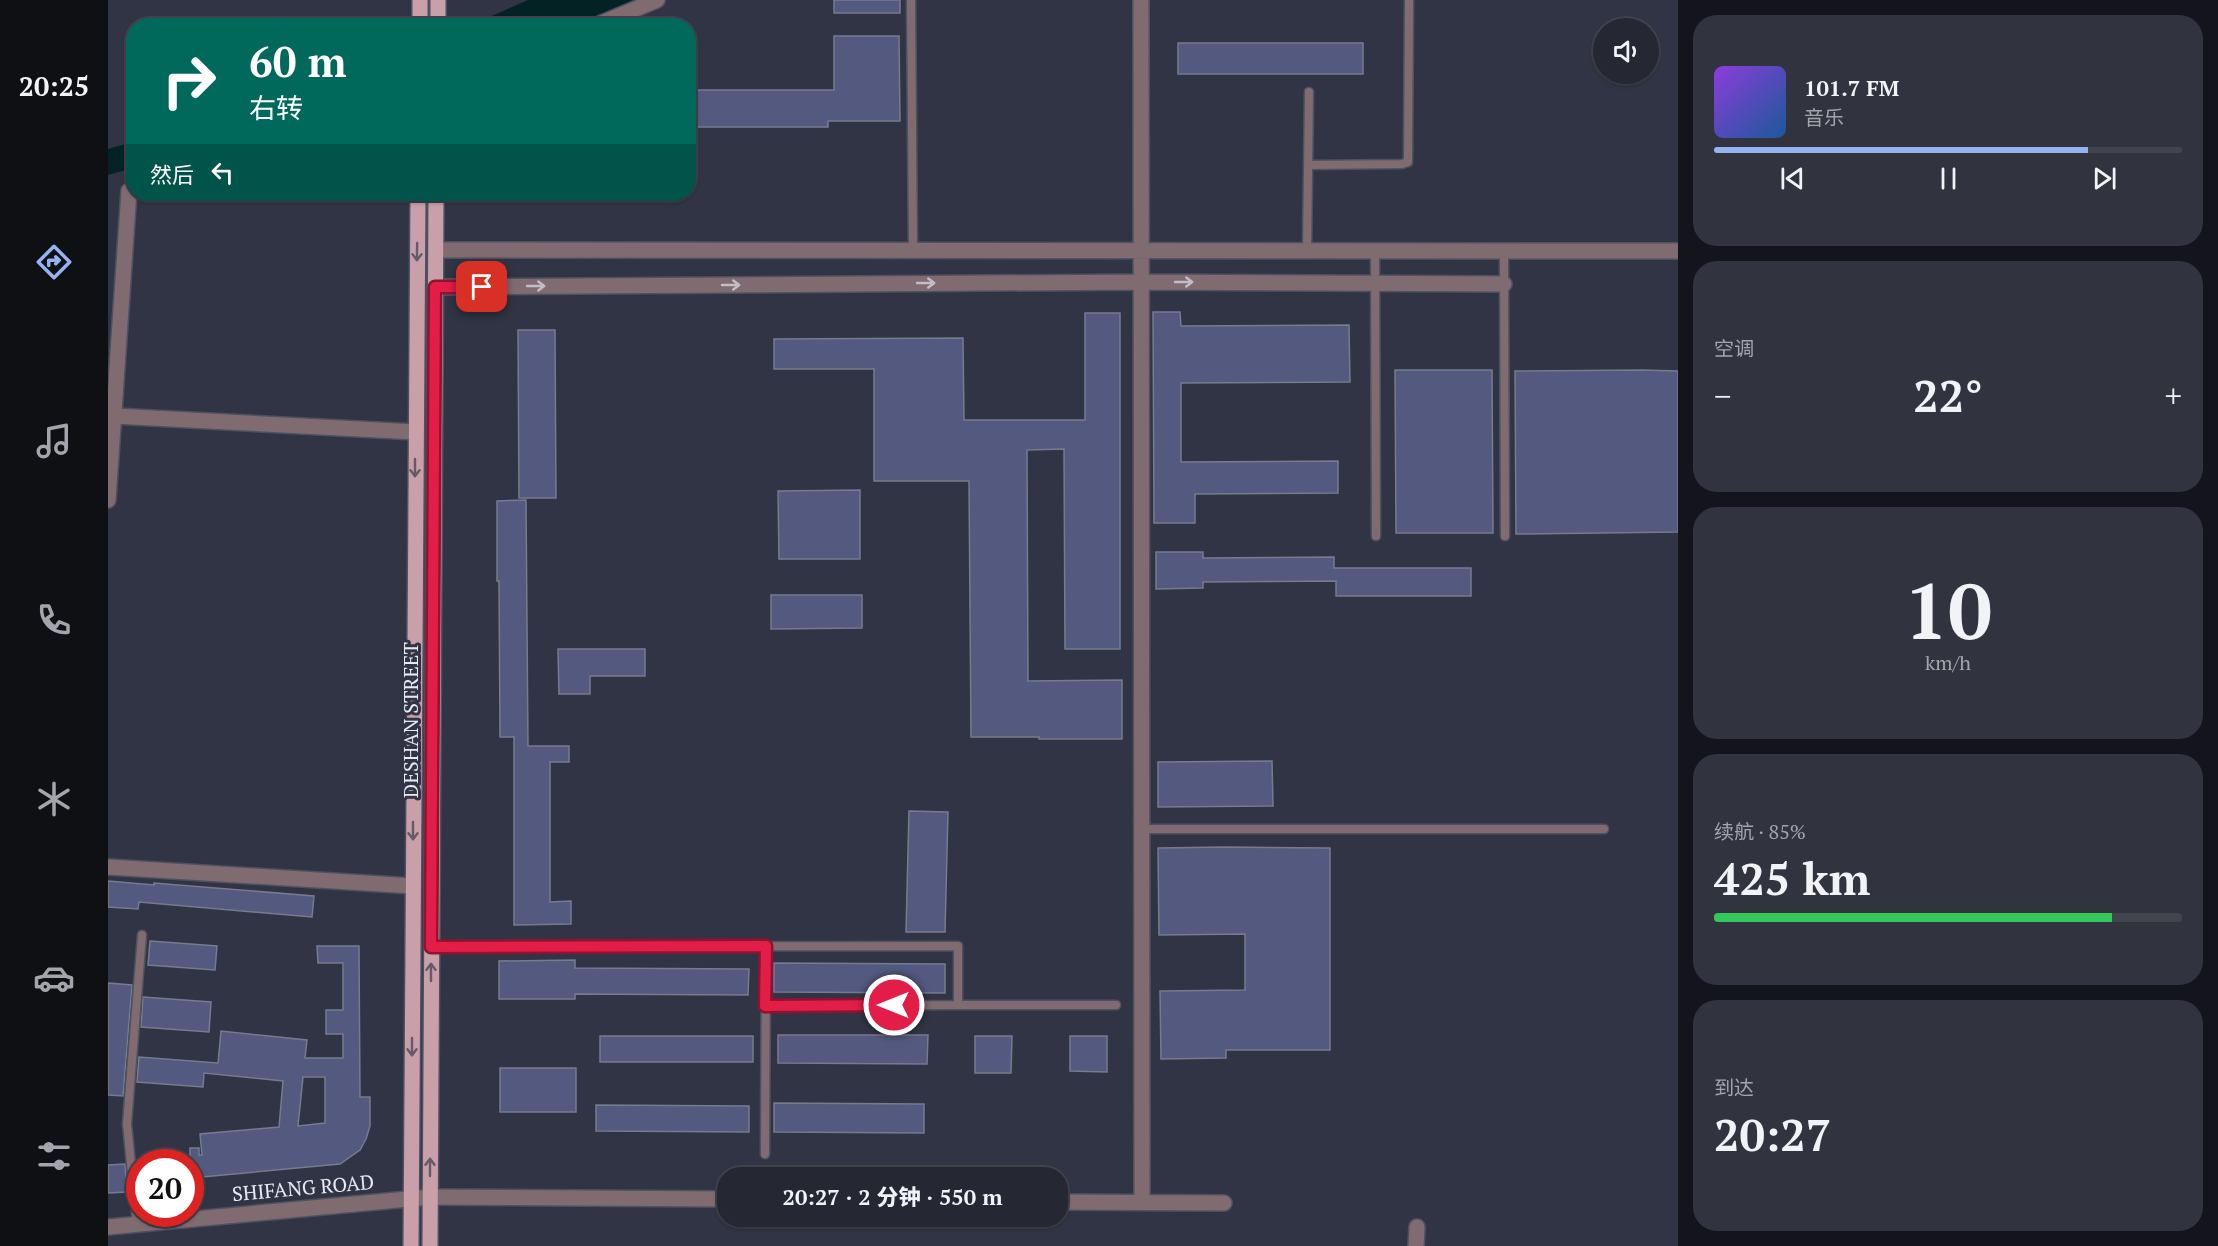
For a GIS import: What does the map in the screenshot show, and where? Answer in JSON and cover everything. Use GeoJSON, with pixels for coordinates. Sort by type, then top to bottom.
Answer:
{"type":"FeatureCollection","features":[{"type":"Feature","properties":{"kind":"main road"},"geometry":{"type":"LineString","coordinates":[[420,0],[420,18]]}},
{"type":"Feature","properties":{"kind":"main road"},"geometry":{"type":"LineString","coordinates":[[438,0],[438,18]]}},
{"type":"Feature","properties":{"kind":"main road","name":"DESHAN STREET"},"geometry":{"type":"LineString","coordinates":[[411,1246],[418,201]]}},
{"type":"Feature","properties":{"kind":"main road","name":"DESHAN STREET"},"geometry":{"type":"LineString","coordinates":[[430,1246],[436,201]]}},
{"type":"Feature","properties":{"kind":"street"},"geometry":{"type":"LineString","coordinates":[[614,18],[657,0]]}},
{"type":"Feature","properties":{"kind":"street"},"geometry":{"type":"LineString","coordinates":[[1141,0],[1142,1202]]}},
{"type":"Feature","properties":{"kind":"street"},"geometry":{"type":"LineString","coordinates":[[108,500],[128,201]]}},
{"type":"Feature","properties":{"kind":"street"},"geometry":{"type":"LineString","coordinates":[[436,250],[1678,251]]}},
{"type":"Feature","properties":{"kind":"street"},"geometry":{"type":"LineString","coordinates":[[435,287],[1142,282],[1504,284]]}},
{"type":"Feature","properties":{"kind":"street"},"geometry":{"type":"LineString","coordinates":[[114,416],[416,432]]}},
{"type":"Feature","properties":{"kind":"street"},"geometry":{"type":"LineString","coordinates":[[108,867],[413,886]]}},
{"type":"Feature","properties":{"kind":"street","name":"SHIFANG ROAD"},"geometry":{"type":"LineString","coordinates":[[204,1218],[430,1197],[717,1199]]}},
{"type":"Feature","properties":{"kind":"street"},"geometry":{"type":"LineString","coordinates":[[1068,1202],[1224,1203]]}},
{"type":"Feature","properties":{"kind":"street","name":"SHIFANG ROAD"},"geometry":{"type":"LineString","coordinates":[[108,1227],[126,1225]]}},
{"type":"Feature","properties":{"kind":"street"},"geometry":{"type":"LineString","coordinates":[[1416,1246],[1417,1227]]}},
{"type":"Feature","properties":{"kind":"lane"},"geometry":{"type":"LineString","coordinates":[[911,0],[913,250]]}},
{"type":"Feature","properties":{"kind":"lane"},"geometry":{"type":"LineString","coordinates":[[1308,165],[1402,164],[1408,162],[1409,0]]}},
{"type":"Feature","properties":{"kind":"lane"},"geometry":{"type":"LineString","coordinates":[[1307,251],[1309,92]]}},
{"type":"Feature","properties":{"kind":"lane"},"geometry":{"type":"LineString","coordinates":[[1375,251],[1376,536]]}},
{"type":"Feature","properties":{"kind":"lane"},"geometry":{"type":"LineString","coordinates":[[1504,251],[1505,536]]}},
{"type":"Feature","properties":{"kind":"lane"},"geometry":{"type":"LineString","coordinates":[[1142,829],[1604,828]]}},
{"type":"Feature","properties":{"kind":"lane"},"geometry":{"type":"LineString","coordinates":[[130,1149],[127,1124],[142,935]]}},
{"type":"Feature","properties":{"kind":"lane"},"geometry":{"type":"LineString","coordinates":[[765,1154],[766,946]]}},
{"type":"Feature","properties":{"kind":"lane"},"geometry":{"type":"LineString","coordinates":[[431,947],[958,946],[958,1005]]}},
{"type":"Feature","properties":{"kind":"lane"},"geometry":{"type":"LineString","coordinates":[[765,1006],[1116,1005]]}},
{"type":"Feature","properties":{"kind":"shaded area"},"geometry":{"type":"Polygon","coordinates":[[[528,0],[633,0],[591,18],[487,18],[528,0]]]}},
{"type":"Feature","properties":{"kind":"shaded area"},"geometry":{"type":"Polygon","coordinates":[[[126,144],[126,170],[108,175],[108,149],[126,144]]]}},
{"type":"Feature","properties":{"kind":"building"},"geometry":{"type":"Polygon","coordinates":[[[834,0],[900,0],[900,13],[834,13],[834,0]]]}},
{"type":"Feature","properties":{"kind":"building"},"geometry":{"type":"Polygon","coordinates":[[[834,36],[899,36],[900,121],[828,121],[828,127],[696,127],[696,90],[834,90],[834,36]]]}},
{"type":"Feature","properties":{"kind":"building"},"geometry":{"type":"Polygon","coordinates":[[[1178,43],[1363,43],[1363,74],[1178,74],[1178,43]]]}},
{"type":"Feature","properties":{"kind":"building"},"geometry":{"type":"Polygon","coordinates":[[[1153,312],[1180,312],[1181,326],[1349,325],[1350,382],[1181,383],[1181,462],[1338,461],[1338,493],[1195,494],[1195,523],[1154,523],[1153,312]]]}},
{"type":"Feature","properties":{"kind":"building"},"geometry":{"type":"Polygon","coordinates":[[[1085,313],[1120,313],[1120,649],[1065,649],[1064,449],[1027,450],[1028,681],[1122,680],[1122,739],[971,737],[969,481],[874,481],[874,369],[774,369],[774,339],[963,338],[964,420],[1085,420],[1085,313]]]}},
{"type":"Feature","properties":{"kind":"building"},"geometry":{"type":"Polygon","coordinates":[[[518,330],[555,330],[556,498],[519,498],[518,330]]]}},
{"type":"Feature","properties":{"kind":"building"},"geometry":{"type":"Polygon","coordinates":[[[1395,370],[1492,370],[1493,533],[1396,533],[1395,370]]]}},
{"type":"Feature","properties":{"kind":"building"},"geometry":{"type":"Polygon","coordinates":[[[1515,371],[1678,371],[1678,532],[1516,534],[1515,371]]]}},
{"type":"Feature","properties":{"kind":"building"},"geometry":{"type":"Polygon","coordinates":[[[860,490],[860,559],[779,559],[778,491],[860,490]]]}},
{"type":"Feature","properties":{"kind":"building"},"geometry":{"type":"Polygon","coordinates":[[[526,500],[528,746],[569,746],[569,762],[550,762],[550,902],[571,901],[571,924],[514,925],[514,737],[500,737],[497,501],[526,500]]]}},
{"type":"Feature","properties":{"kind":"building"},"geometry":{"type":"Polygon","coordinates":[[[1156,552],[1203,552],[1203,558],[1334,557],[1334,568],[1471,568],[1471,596],[1336,596],[1336,581],[1203,582],[1203,588],[1156,589],[1156,552]]]}},
{"type":"Feature","properties":{"kind":"building"},"geometry":{"type":"Polygon","coordinates":[[[771,595],[862,595],[862,628],[771,629],[771,595]]]}},
{"type":"Feature","properties":{"kind":"building"},"geometry":{"type":"Polygon","coordinates":[[[558,649],[645,649],[645,676],[590,676],[590,694],[559,694],[558,649]]]}},
{"type":"Feature","properties":{"kind":"building"},"geometry":{"type":"Polygon","coordinates":[[[1272,761],[1273,806],[1158,807],[1158,762],[1272,761]]]}},
{"type":"Feature","properties":{"kind":"building"},"geometry":{"type":"Polygon","coordinates":[[[909,811],[948,812],[945,932],[906,932],[909,811]]]}},
{"type":"Feature","properties":{"kind":"building"},"geometry":{"type":"Polygon","coordinates":[[[1158,848],[1330,848],[1330,1050],[1226,1050],[1226,1058],[1161,1059],[1160,991],[1245,990],[1245,934],[1159,935],[1158,848]]]}},
{"type":"Feature","properties":{"kind":"building"},"geometry":{"type":"Polygon","coordinates":[[[108,881],[314,896],[312,917],[139,902],[138,909],[108,907],[108,881]]]}},
{"type":"Feature","properties":{"kind":"building"},"geometry":{"type":"Polygon","coordinates":[[[150,941],[217,946],[215,970],[148,965],[150,941]]]}},
{"type":"Feature","properties":{"kind":"building"},"geometry":{"type":"Polygon","coordinates":[[[317,946],[359,946],[360,1097],[370,1097],[370,1126],[360,1150],[340,1164],[204,1177],[204,1149],[201,1149],[200,1134],[279,1127],[283,1081],[204,1073],[203,1087],[137,1082],[139,1057],[218,1063],[221,1031],[307,1040],[305,1058],[343,1058],[343,1034],[326,1034],[326,1010],[343,1010],[343,963],[318,963],[317,946]],[[303,1077],[298,1126],[325,1123],[325,1077],[303,1077]]]}},
{"type":"Feature","properties":{"kind":"building"},"geometry":{"type":"Polygon","coordinates":[[[575,960],[575,968],[749,969],[748,995],[575,994],[575,999],[499,999],[499,961],[575,960]]]}},
{"type":"Feature","properties":{"kind":"building"},"geometry":{"type":"Polygon","coordinates":[[[774,963],[945,964],[945,993],[774,992],[774,963]]]}},
{"type":"Feature","properties":{"kind":"building"},"geometry":{"type":"Polygon","coordinates":[[[108,983],[132,985],[123,1096],[108,1095],[108,983]]]}},
{"type":"Feature","properties":{"kind":"building"},"geometry":{"type":"Polygon","coordinates":[[[143,997],[211,1002],[209,1032],[141,1027],[143,997]]]}},
{"type":"Feature","properties":{"kind":"building"},"geometry":{"type":"Polygon","coordinates":[[[778,1035],[928,1035],[927,1064],[778,1063],[778,1035]]]}},
{"type":"Feature","properties":{"kind":"building"},"geometry":{"type":"Polygon","coordinates":[[[600,1036],[753,1036],[753,1062],[600,1062],[600,1036]]]}},
{"type":"Feature","properties":{"kind":"building"},"geometry":{"type":"Polygon","coordinates":[[[975,1036],[1012,1036],[1011,1073],[975,1073],[975,1036]]]}},
{"type":"Feature","properties":{"kind":"building"},"geometry":{"type":"Polygon","coordinates":[[[1070,1036],[1107,1036],[1107,1072],[1070,1071],[1070,1036]]]}},
{"type":"Feature","properties":{"kind":"building"},"geometry":{"type":"Polygon","coordinates":[[[500,1068],[576,1068],[576,1112],[500,1112],[500,1068]]]}},
{"type":"Feature","properties":{"kind":"building"},"geometry":{"type":"Polygon","coordinates":[[[774,1103],[924,1104],[924,1133],[774,1132],[774,1103]]]}},
{"type":"Feature","properties":{"kind":"building"},"geometry":{"type":"Polygon","coordinates":[[[596,1105],[749,1106],[749,1132],[596,1131],[596,1105]]]}},
{"type":"Feature","properties":{"kind":"building"},"geometry":{"type":"Polygon","coordinates":[[[125,1164],[126,1192],[108,1193],[108,1165],[125,1164]]]}},
{"type":"Feature","properties":{"kind":"route"},"geometry":{"type":"LineString","coordinates":[[482,287],[435,287],[431,947],[766,946],[765,1006],[894,1005]]}}]}
